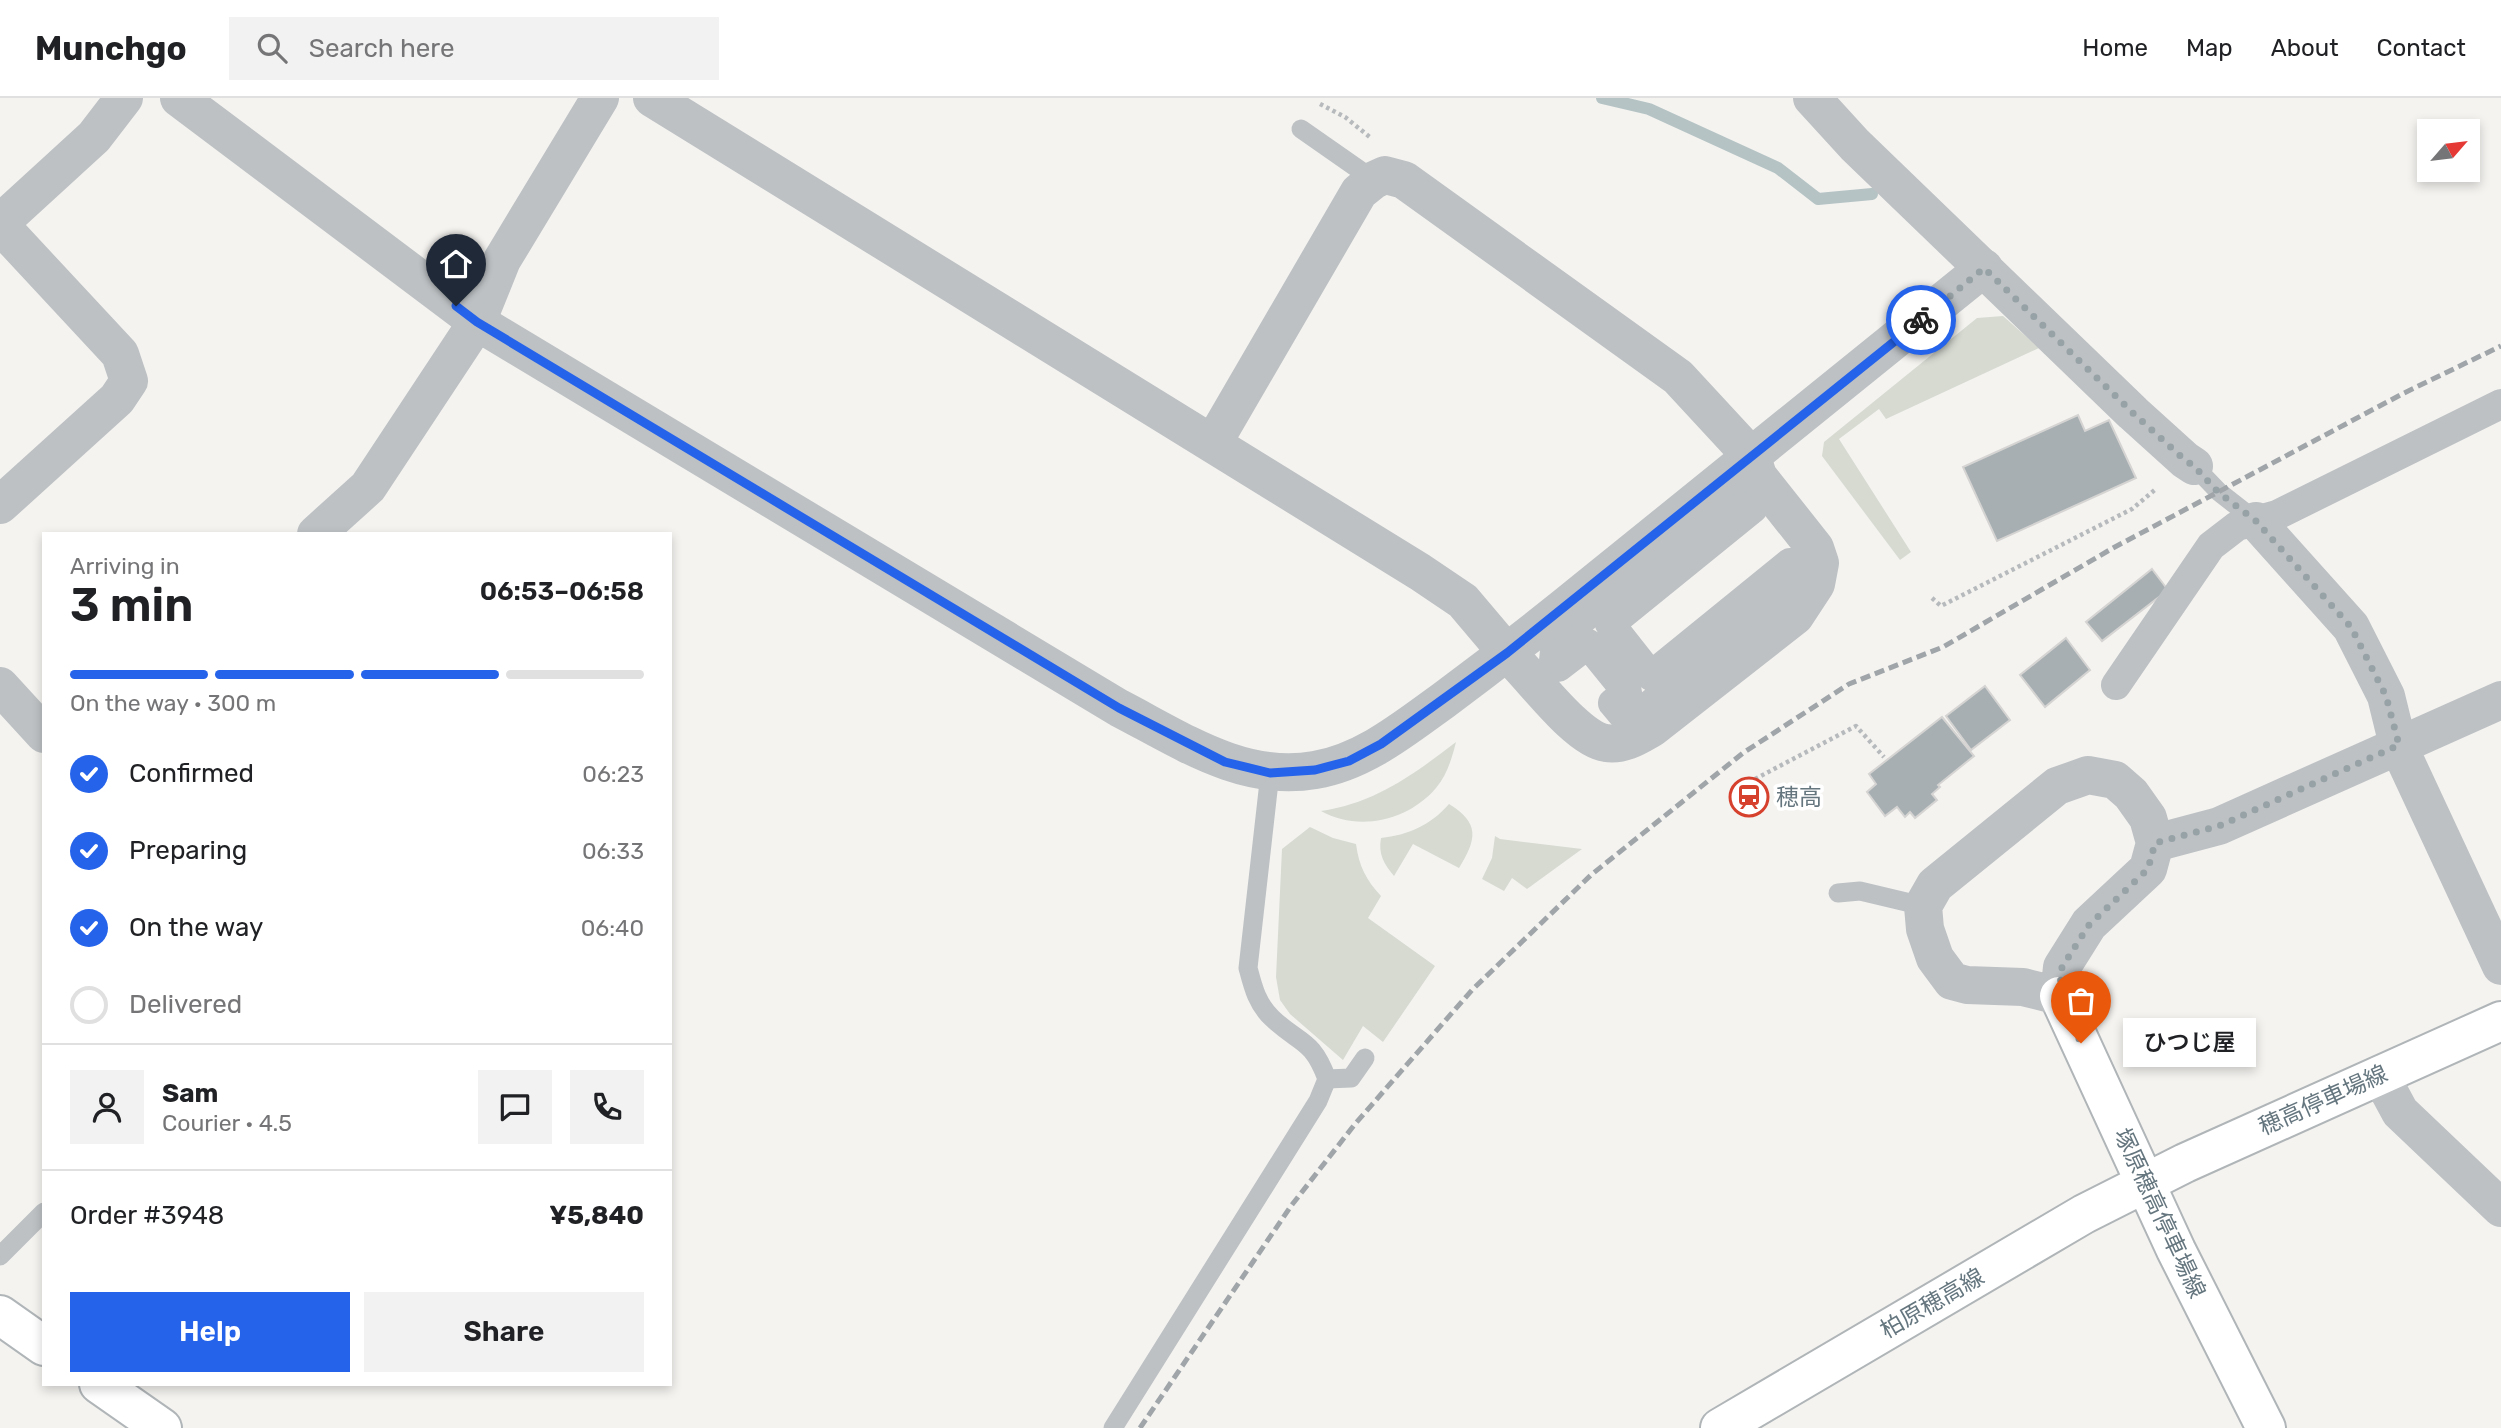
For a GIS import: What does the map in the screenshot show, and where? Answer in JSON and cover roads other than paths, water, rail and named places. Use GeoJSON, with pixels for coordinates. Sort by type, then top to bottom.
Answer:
{"type":"FeatureCollection","features":[{"type":"Feature","properties":{"kind":"main road","name":"塚原穂高停車場線"},"geometry":{"type":"LineString","coordinates":[[2059,996],[2176,1250],[2266,1428]]}},
{"type":"Feature","properties":{"kind":"main road","name":"穂高停車場線"},"geometry":{"type":"LineString","coordinates":[[2147,1183],[2185,1163],[2501,1021]]}},
{"type":"Feature","properties":{"kind":"main road","name":"柏原穂高線"},"geometry":{"type":"LineString","coordinates":[[1720,1428],[2084,1214],[2147,1183]]}},
{"type":"Feature","properties":{"kind":"main road"},"geometry":{"type":"LineString","coordinates":[[0,1315],[42,1345]]}},
{"type":"Feature","properties":{"kind":"main road"},"geometry":{"type":"LineString","coordinates":[[102,1386],[162,1428]]}},
{"type":"Feature","properties":{"kind":"street"},"geometry":{"type":"LineString","coordinates":[[0,505],[117,399],[129,381],[120,354],[0,224],[94,137],[124,98]]}},
{"type":"Feature","properties":{"kind":"street"},"geometry":{"type":"LineString","coordinates":[[179,98],[477,322],[1119,708],[1225,762],[1270,773],[1315,770],[1349,761],[1381,744],[1507,653],[1984,268]]}},
{"type":"Feature","properties":{"kind":"street"},"geometry":{"type":"LineString","coordinates":[[318,532],[368,487],[477,322],[502,260],[600,98]]}},
{"type":"Feature","properties":{"kind":"street"},"geometry":{"type":"LineString","coordinates":[[652,98],[1213,443],[1463,601],[1563,714],[1588,736],[1607,743],[1631,740],[1652,728],[1795,616],[1816,584],[1820,563],[1815,548],[1758,476],[1752,457],[1678,377],[1404,180],[1385,175],[1359,192],[1213,443]]}},
{"type":"Feature","properties":{"kind":"street"},"geometry":{"type":"LineString","coordinates":[[1812,98],[1855,145],[2133,413],[2190,463]]}},
{"type":"Feature","properties":{"kind":"street"},"geometry":{"type":"LineString","coordinates":[[2116,685],[2211,546],[2237,526],[2277,515],[2501,404]]}},
{"type":"Feature","properties":{"kind":"street"},"geometry":{"type":"LineString","coordinates":[[1744,501],[1753,508],[1610,624],[1651,676],[1790,563],[1791,569],[1782,599],[1639,714],[1623,715],[1614,703],[1627,692],[1588,644],[1559,667],[1554,661],[1556,640],[1727,502],[1744,501]]}},
{"type":"Feature","properties":{"kind":"street"},"geometry":{"type":"LineString","coordinates":[[2256,521],[2351,627],[2386,696],[2399,745],[2501,966]]}},
{"type":"Feature","properties":{"kind":"street"},"geometry":{"type":"LineString","coordinates":[[0,686],[42,732]]}},
{"type":"Feature","properties":{"kind":"street"},"geometry":{"type":"LineString","coordinates":[[2155,843],[2219,826],[2501,700]]}},
{"type":"Feature","properties":{"kind":"street"},"geometry":{"type":"LineString","coordinates":[[2088,775],[2115,779],[2131,794],[2148,818],[2155,843],[2148,869],[2089,925],[2062,967],[2059,996],[2023,987],[1967,985],[1952,981],[1935,958],[1924,929],[1923,906],[1935,885],[2057,786],[2088,775]]}},
{"type":"Feature","properties":{"kind":"street"},"geometry":{"type":"LineString","coordinates":[[2380,1075],[2400,1112],[2501,1208]]}},
{"type":"Feature","properties":{"kind":"lane"},"geometry":{"type":"LineString","coordinates":[[1301,129],[1374,180]]}},
{"type":"Feature","properties":{"kind":"lane"},"geometry":{"type":"LineString","coordinates":[[2190,463],[2218,492],[2256,521]]}},
{"type":"Feature","properties":{"kind":"lane"},"geometry":{"type":"LineString","coordinates":[[1113,1428],[1318,1101],[1327,1079],[1321,1060],[1310,1046],[1271,1018],[1256,997],[1248,968],[1270,773]]}},
{"type":"Feature","properties":{"kind":"lane"},"geometry":{"type":"LineString","coordinates":[[1838,894],[1860,891],[1923,906]]}},
{"type":"Feature","properties":{"kind":"lane"},"geometry":{"type":"LineString","coordinates":[[1327,1079],[1352,1078],[1365,1058]]}},
{"type":"Feature","properties":{"kind":"lane"},"geometry":{"type":"LineString","coordinates":[[0,1256],[42,1214]]}},
{"type":"Feature","properties":{"kind":"waterway"},"geometry":{"type":"LineString","coordinates":[[1602,98],[1649,109],[1778,168],[1818,199],[1872,194]]}},
{"type":"Feature","properties":{"kind":"railway"},"geometry":{"type":"LineString","coordinates":[[1140,1428],[1291,1206],[1355,1124],[1472,990],[1591,875],[1743,753],[1849,684],[1943,647],[2113,548],[2404,393],[2501,346]]}},
{"type":"Feature","properties":{"kind":"place","name":"穂高"},"geometry":{"type":"Point","coordinates":[1749,797]}},
{"type":"Feature","properties":{"kind":"place","name":"ひつじ屋"},"geometry":{"type":"Point","coordinates":[2081,1043]}}]}
